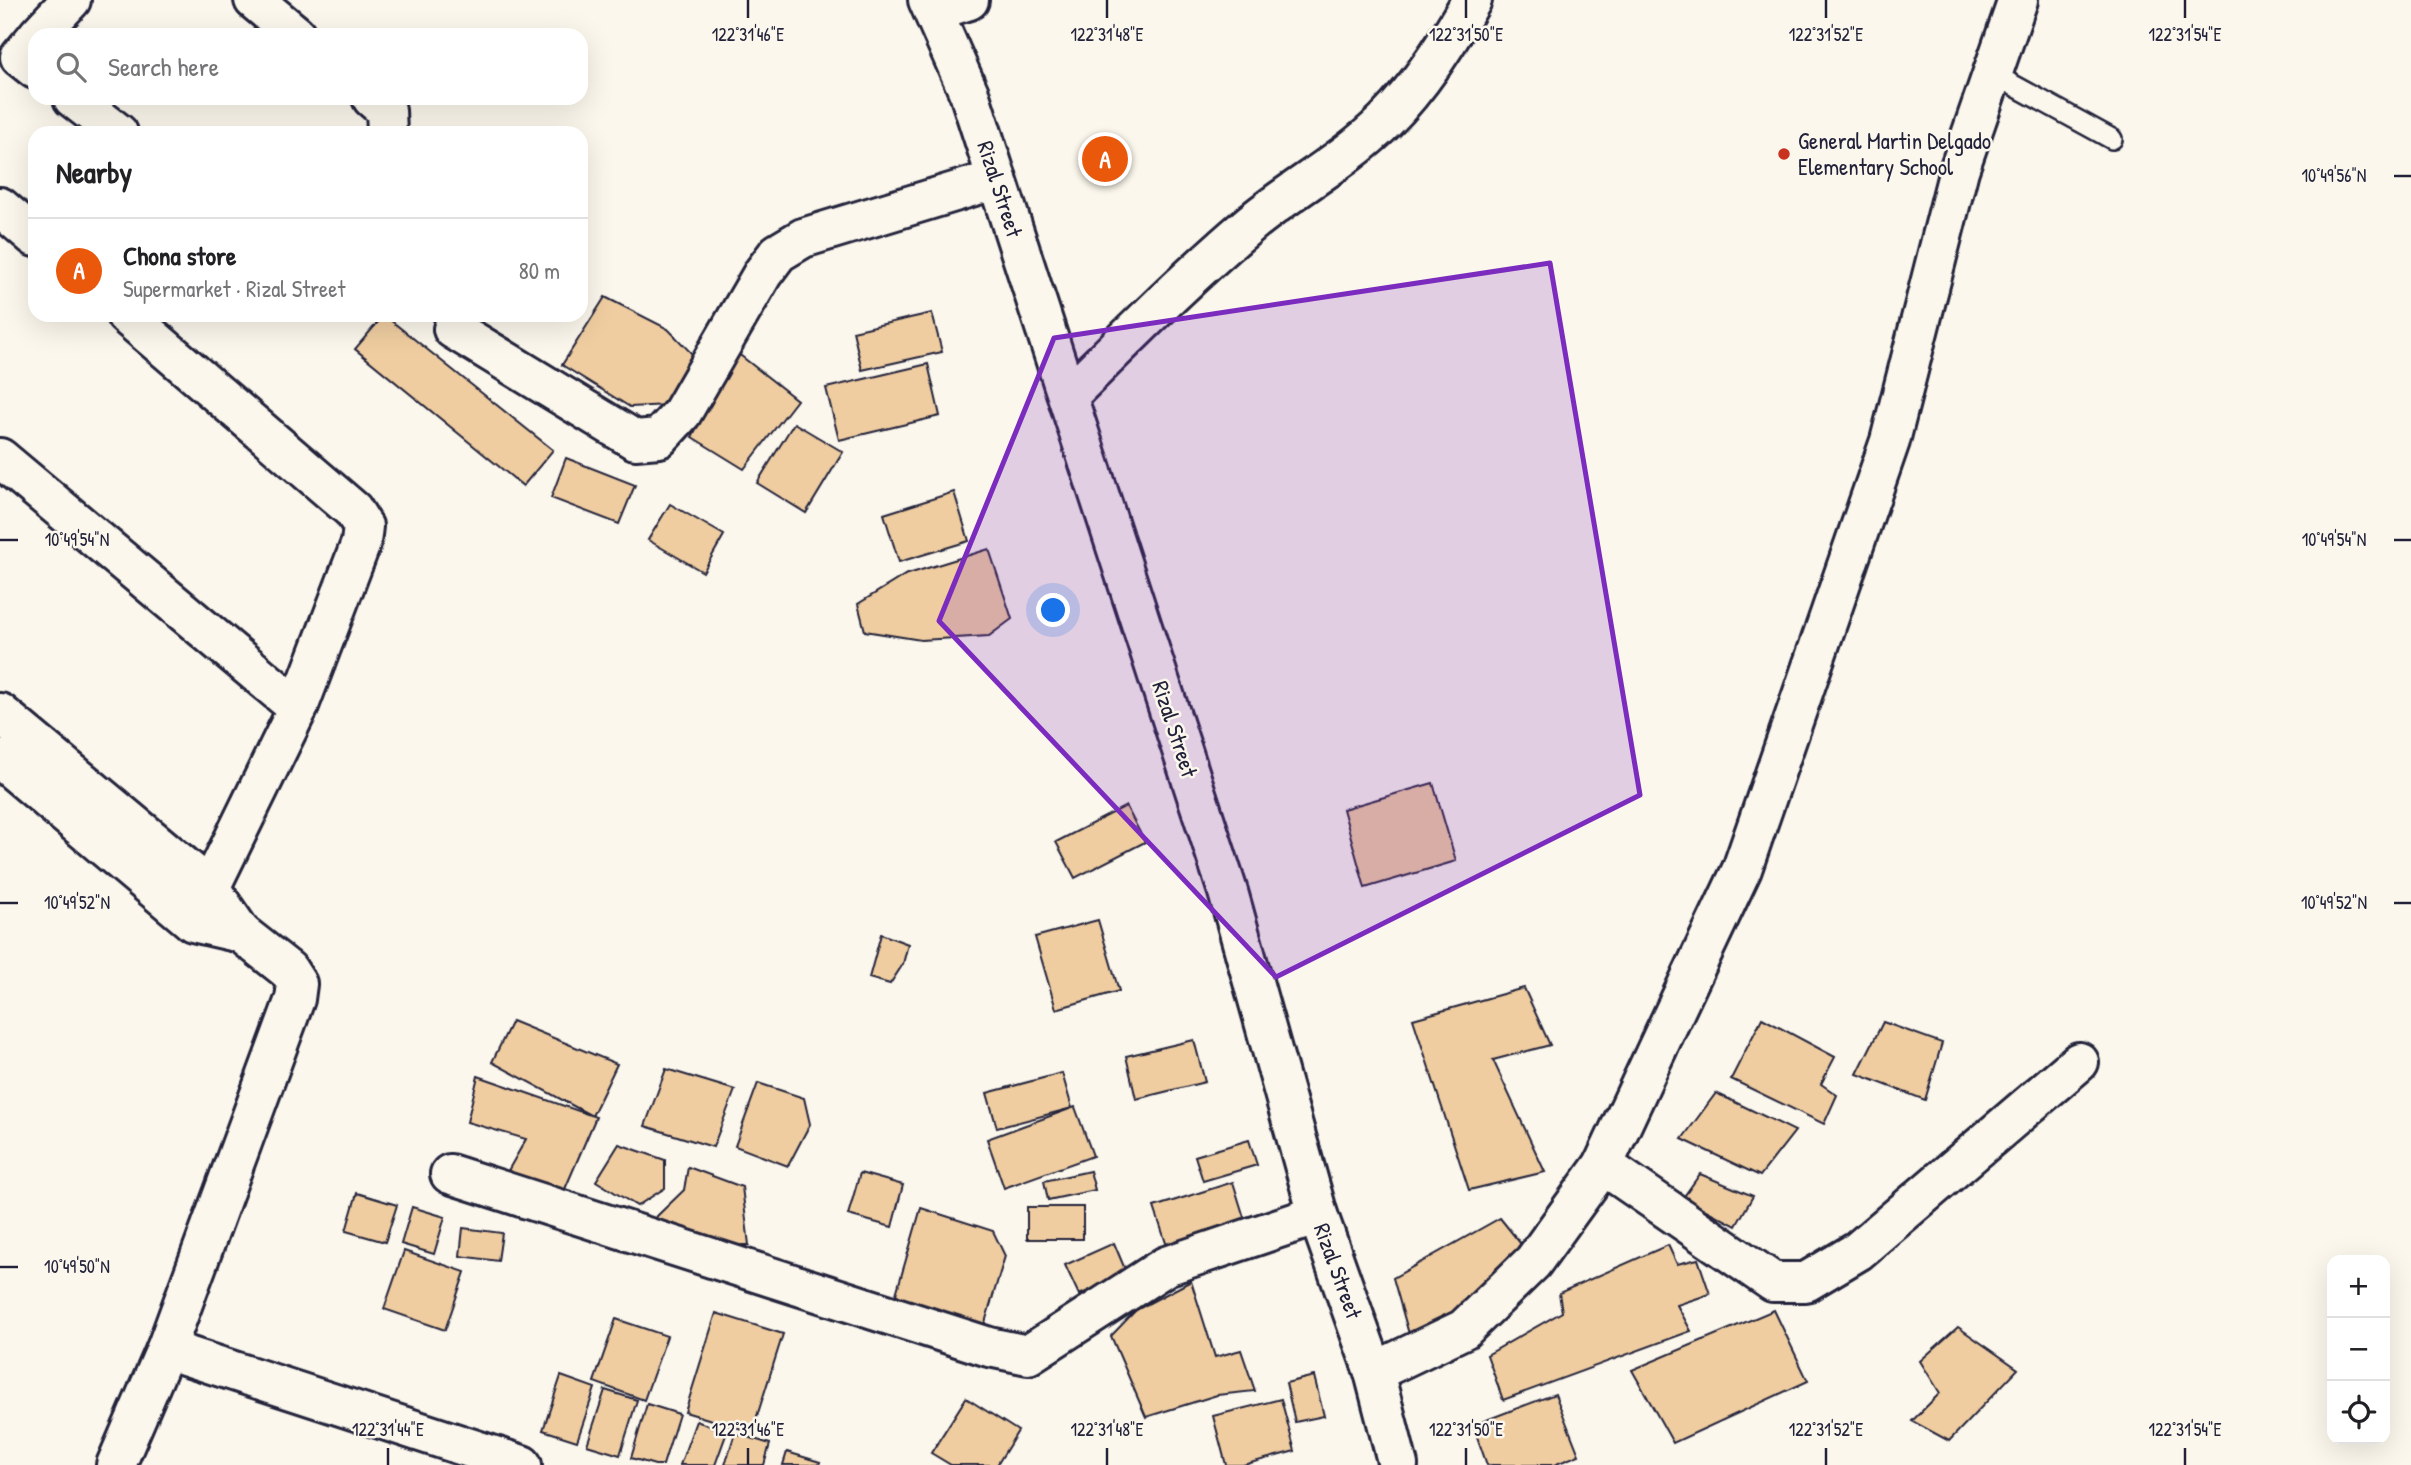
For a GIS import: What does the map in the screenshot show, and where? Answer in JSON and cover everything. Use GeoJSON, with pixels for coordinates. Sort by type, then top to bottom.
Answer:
{"type":"FeatureCollection","features":[{"type":"Feature","properties":{"kind":"street"},"geometry":{"type":"LineString","coordinates":[[254,0],[288,28]]}},
{"type":"Feature","properties":{"kind":"street"},"geometry":{"type":"LineString","coordinates":[[1068,396],[1176,291],[1251,223],[1361,142],[1385,121],[1443,50],[1472,0]]}},
{"type":"Feature","properties":{"kind":"street"},"geometry":{"type":"LineString","coordinates":[[1374,1372],[1464,1329],[1533,1262],[1603,1165],[1742,869],[1890,441],[1959,170],[2018,0]]}},
{"type":"Feature","properties":{"kind":"street","name":"Rizal Street"},"geometry":{"type":"LineString","coordinates":[[944,4],[969,93],[1228,892],[1318,1215],[1374,1372],[1398,1465]]}},
{"type":"Feature","properties":{"kind":"street"},"geometry":{"type":"LineString","coordinates":[[82,105],[109,126]]}},
{"type":"Feature","properties":{"kind":"street"},"geometry":{"type":"LineString","coordinates":[[380,105],[386,110],[387,126]]}},
{"type":"Feature","properties":{"kind":"street"},"geometry":{"type":"LineString","coordinates":[[453,329],[635,440],[659,438],[682,413],[763,273],[779,253],[803,238],[997,179]]}},
{"type":"Feature","properties":{"kind":"street"},"geometry":{"type":"LineString","coordinates":[[0,207],[28,231]]}},
{"type":"Feature","properties":{"kind":"street"},"geometry":{"type":"LineString","coordinates":[[116,1465],[166,1349],[295,999],[297,984],[288,970],[241,933],[193,922],[198,902],[298,708],[361,543],[363,526],[353,510],[134,322]]}},
{"type":"Feature","properties":{"kind":"street"},"geometry":{"type":"LineString","coordinates":[[0,458],[298,708]]}},
{"type":"Feature","properties":{"kind":"street"},"geometry":{"type":"LineString","coordinates":[[0,713],[198,902]]}},
{"type":"Feature","properties":{"kind":"street"},"geometry":{"type":"LineString","coordinates":[[0,758],[198,902]]}},
{"type":"Feature","properties":{"kind":"street"},"geometry":{"type":"LineString","coordinates":[[1603,1165],[1773,1282],[1806,1282],[1858,1251],[2079,1062]]}},
{"type":"Feature","properties":{"kind":"street"},"geometry":{"type":"LineString","coordinates":[[450,1174],[989,1347],[1028,1355],[1166,1266],[1318,1215]]}},
{"type":"Feature","properties":{"kind":"street"},"geometry":{"type":"LineString","coordinates":[[166,1349],[522,1465]]}},
{"type":"Feature","properties":{"kind":"lane"},"geometry":{"type":"LineString","coordinates":[[1993,74],[2112,139]]}},
{"type":"Feature","properties":{"kind":"highlighted area"},"geometry":{"type":"Polygon","coordinates":[[[1550,263],[1640,795],[1276,977],[939,621],[1054,338],[1550,263]]]}},
{"type":"Feature","properties":{"kind":"building"},"geometry":{"type":"Polygon","coordinates":[[[605,297],[668,329],[698,360],[668,405],[630,407],[562,365],[605,297]]]}},
{"type":"Feature","properties":{"kind":"building"},"geometry":{"type":"Polygon","coordinates":[[[932,313],[942,352],[862,370],[853,331],[932,313]]]}},
{"type":"Feature","properties":{"kind":"building"},"geometry":{"type":"Polygon","coordinates":[[[378,322],[393,322],[553,450],[523,486],[355,349],[378,322]]]}},
{"type":"Feature","properties":{"kind":"building"},"geometry":{"type":"Polygon","coordinates":[[[736,352],[797,400],[744,469],[692,437],[736,352]]]}},
{"type":"Feature","properties":{"kind":"building"},"geometry":{"type":"Polygon","coordinates":[[[928,364],[940,416],[839,440],[826,388],[928,364]]]}},
{"type":"Feature","properties":{"kind":"building"},"geometry":{"type":"Polygon","coordinates":[[[794,423],[843,452],[806,513],[757,483],[794,423]]]}},
{"type":"Feature","properties":{"kind":"building"},"geometry":{"type":"Polygon","coordinates":[[[566,458],[635,485],[619,524],[551,498],[566,458]]]}},
{"type":"Feature","properties":{"kind":"building"},"geometry":{"type":"Polygon","coordinates":[[[954,492],[969,541],[899,562],[884,514],[954,492]]]}},
{"type":"Feature","properties":{"kind":"building"},"geometry":{"type":"Polygon","coordinates":[[[670,504],[724,535],[703,572],[648,540],[670,504]]]}},
{"type":"Feature","properties":{"kind":"building"},"geometry":{"type":"Polygon","coordinates":[[[989,549],[1012,619],[989,636],[921,640],[865,631],[858,604],[905,575],[989,549]]]}},
{"type":"Feature","properties":{"kind":"building"},"geometry":{"type":"Polygon","coordinates":[[[1433,783],[1456,861],[1365,888],[1343,809],[1433,783]]]}},
{"type":"Feature","properties":{"kind":"building"},"geometry":{"type":"Polygon","coordinates":[[[1126,806],[1145,842],[1075,878],[1056,842],[1126,806]]]}},
{"type":"Feature","properties":{"kind":"building"},"geometry":{"type":"Polygon","coordinates":[[[1098,920],[1119,991],[1056,1009],[1035,937],[1098,920]]]}},
{"type":"Feature","properties":{"kind":"building"},"geometry":{"type":"Polygon","coordinates":[[[881,934],[908,944],[903,964],[890,984],[869,978],[881,934]]]}},
{"type":"Feature","properties":{"kind":"building"},"geometry":{"type":"Polygon","coordinates":[[[1524,988],[1550,1045],[1493,1060],[1545,1172],[1469,1190],[1413,1019],[1524,988]]]}},
{"type":"Feature","properties":{"kind":"building"},"geometry":{"type":"Polygon","coordinates":[[[1762,1018],[1835,1057],[1821,1084],[1837,1095],[1824,1124],[1731,1079],[1762,1018]]]}},
{"type":"Feature","properties":{"kind":"building"},"geometry":{"type":"Polygon","coordinates":[[[512,1021],[617,1064],[592,1116],[492,1062],[512,1021]]]}},
{"type":"Feature","properties":{"kind":"building"},"geometry":{"type":"Polygon","coordinates":[[[1883,1022],[1942,1043],[1925,1100],[1857,1074],[1883,1022]]]}},
{"type":"Feature","properties":{"kind":"building"},"geometry":{"type":"Polygon","coordinates":[[[1194,1040],[1205,1082],[1136,1099],[1126,1056],[1194,1040]]]}},
{"type":"Feature","properties":{"kind":"building"},"geometry":{"type":"Polygon","coordinates":[[[666,1069],[735,1090],[713,1147],[645,1126],[666,1069]]]}},
{"type":"Feature","properties":{"kind":"building"},"geometry":{"type":"Polygon","coordinates":[[[1062,1073],[1072,1108],[997,1128],[987,1093],[1062,1073]]]}},
{"type":"Feature","properties":{"kind":"building"},"geometry":{"type":"Polygon","coordinates":[[[478,1076],[596,1117],[562,1196],[501,1183],[526,1139],[467,1122],[478,1076]]]}},
{"type":"Feature","properties":{"kind":"building"},"geometry":{"type":"Polygon","coordinates":[[[758,1083],[804,1098],[810,1124],[788,1166],[735,1146],[758,1083]]]}},
{"type":"Feature","properties":{"kind":"building"},"geometry":{"type":"Polygon","coordinates":[[[1716,1093],[1795,1131],[1760,1176],[1682,1139],[1716,1093]]]}},
{"type":"Feature","properties":{"kind":"building"},"geometry":{"type":"Polygon","coordinates":[[[1075,1107],[1093,1156],[1004,1188],[987,1139],[1075,1107]]]}},
{"type":"Feature","properties":{"kind":"building"},"geometry":{"type":"Polygon","coordinates":[[[1249,1140],[1257,1165],[1203,1181],[1195,1156],[1249,1140]]]}},
{"type":"Feature","properties":{"kind":"building"},"geometry":{"type":"Polygon","coordinates":[[[619,1144],[665,1160],[665,1188],[637,1206],[596,1181],[619,1144]]]}},
{"type":"Feature","properties":{"kind":"building"},"geometry":{"type":"Polygon","coordinates":[[[688,1167],[742,1187],[749,1245],[722,1245],[654,1219],[684,1190],[688,1167]]]}},
{"type":"Feature","properties":{"kind":"building"},"geometry":{"type":"Polygon","coordinates":[[[1090,1171],[1095,1190],[1048,1200],[1044,1181],[1090,1171]]]}},
{"type":"Feature","properties":{"kind":"building"},"geometry":{"type":"Polygon","coordinates":[[[860,1173],[903,1185],[892,1227],[848,1215],[860,1173]]]}},
{"type":"Feature","properties":{"kind":"building"},"geometry":{"type":"Polygon","coordinates":[[[1700,1174],[1753,1196],[1736,1226],[1683,1198],[1700,1174]]]}},
{"type":"Feature","properties":{"kind":"building"},"geometry":{"type":"Polygon","coordinates":[[[1233,1182],[1247,1227],[1169,1252],[1154,1207],[1233,1182]]]}},
{"type":"Feature","properties":{"kind":"building"},"geometry":{"type":"Polygon","coordinates":[[[357,1193],[397,1205],[385,1242],[346,1231],[357,1193]]]}},
{"type":"Feature","properties":{"kind":"building"},"geometry":{"type":"Polygon","coordinates":[[[412,1207],[445,1217],[434,1254],[401,1244],[412,1207]]]}},
{"type":"Feature","properties":{"kind":"building"},"geometry":{"type":"Polygon","coordinates":[[[1027,1207],[1083,1207],[1083,1239],[1027,1239],[1027,1207]]]}},
{"type":"Feature","properties":{"kind":"building"},"geometry":{"type":"Polygon","coordinates":[[[921,1208],[993,1231],[1005,1256],[984,1326],[940,1322],[896,1294],[921,1208]]]}},
{"type":"Feature","properties":{"kind":"building"},"geometry":{"type":"Polygon","coordinates":[[[1500,1218],[1525,1249],[1473,1302],[1409,1334],[1393,1278],[1500,1218]]]}},
{"type":"Feature","properties":{"kind":"building"},"geometry":{"type":"Polygon","coordinates":[[[463,1228],[502,1233],[498,1261],[460,1256],[463,1228]]]}},
{"type":"Feature","properties":{"kind":"building"},"geometry":{"type":"Polygon","coordinates":[[[1114,1243],[1127,1274],[1079,1295],[1065,1265],[1114,1243]]]}},
{"type":"Feature","properties":{"kind":"building"},"geometry":{"type":"Polygon","coordinates":[[[1668,1245],[1677,1264],[1698,1259],[1710,1294],[1677,1305],[1691,1331],[1503,1400],[1487,1355],[1562,1312],[1559,1293],[1668,1245]]]}},
{"type":"Feature","properties":{"kind":"building"},"geometry":{"type":"Polygon","coordinates":[[[404,1251],[465,1272],[445,1330],[384,1309],[404,1251]]]}},
{"type":"Feature","properties":{"kind":"building"},"geometry":{"type":"Polygon","coordinates":[[[1191,1281],[1215,1357],[1241,1350],[1255,1391],[1217,1395],[1146,1417],[1111,1336],[1136,1310],[1191,1281]]]}},
{"type":"Feature","properties":{"kind":"building"},"geometry":{"type":"Polygon","coordinates":[[[1774,1310],[1808,1381],[1673,1443],[1632,1370],[1774,1310]]]}},
{"type":"Feature","properties":{"kind":"building"},"geometry":{"type":"Polygon","coordinates":[[[716,1313],[783,1334],[752,1432],[685,1412],[716,1313]]]}},
{"type":"Feature","properties":{"kind":"building"},"geometry":{"type":"Polygon","coordinates":[[[616,1319],[667,1336],[644,1400],[594,1382],[616,1319]]]}},
{"type":"Feature","properties":{"kind":"building"},"geometry":{"type":"Polygon","coordinates":[[[1958,1327],[2018,1369],[1949,1441],[1912,1421],[1940,1393],[1920,1361],[1958,1327]]]}},
{"type":"Feature","properties":{"kind":"building"},"geometry":{"type":"Polygon","coordinates":[[[561,1376],[595,1388],[577,1441],[543,1430],[561,1376]]]}},
{"type":"Feature","properties":{"kind":"building"},"geometry":{"type":"Polygon","coordinates":[[[1314,1376],[1324,1416],[1295,1422],[1286,1383],[1314,1376]]]}},
{"type":"Feature","properties":{"kind":"building"},"geometry":{"type":"Polygon","coordinates":[[[605,1390],[637,1400],[620,1455],[587,1445],[605,1390]]]}},
{"type":"Feature","properties":{"kind":"building"},"geometry":{"type":"Polygon","coordinates":[[[1555,1394],[1579,1455],[1554,1465],[1487,1465],[1473,1425],[1555,1394]]]}},
{"type":"Feature","properties":{"kind":"building"},"geometry":{"type":"Polygon","coordinates":[[[966,1398],[1018,1431],[997,1465],[951,1465],[931,1453],[966,1398]]]}},
{"type":"Feature","properties":{"kind":"building"},"geometry":{"type":"Polygon","coordinates":[[[1281,1399],[1295,1451],[1243,1465],[1226,1465],[1213,1416],[1281,1399]]]}},
{"type":"Feature","properties":{"kind":"building"},"geometry":{"type":"Polygon","coordinates":[[[647,1404],[679,1414],[663,1465],[631,1458],[647,1404]]]}},
{"type":"Feature","properties":{"kind":"building"},"geometry":{"type":"Polygon","coordinates":[[[696,1421],[727,1432],[715,1465],[680,1465],[696,1421]]]}},
{"type":"Feature","properties":{"kind":"building"},"geometry":{"type":"Polygon","coordinates":[[[735,1433],[770,1444],[764,1465],[725,1465],[735,1433]]]}},
{"type":"Feature","properties":{"kind":"building"},"geometry":{"type":"Polygon","coordinates":[[[787,1452],[820,1462],[819,1465],[783,1465],[787,1452]]]}},
{"type":"Feature","properties":{"kind":"place","name":"General Martin Delgado Elementary School"},"geometry":{"type":"Point","coordinates":[1784,154]}},
{"type":"Feature","properties":{"kind":"place","name":"Chona store"},"geometry":{"type":"Point","coordinates":[1105,159]}}]}
